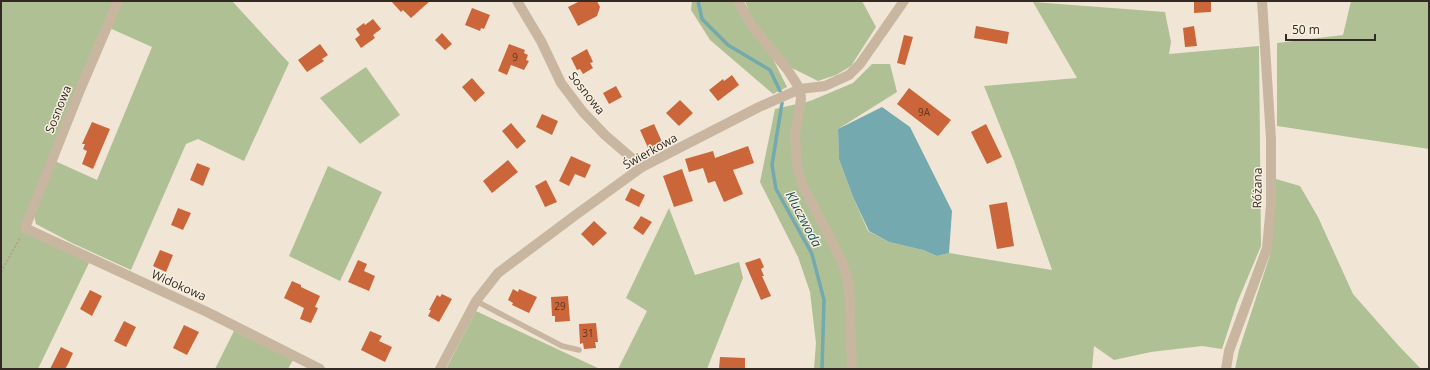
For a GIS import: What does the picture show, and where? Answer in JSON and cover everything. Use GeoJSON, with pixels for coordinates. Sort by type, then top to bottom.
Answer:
{"type":"FeatureCollection","features":[{"type":"Feature","properties":{"kind":"street","name":"Sosnowa"},"geometry":{"type":"LineString","coordinates":[[25,228],[80,90],[118,1]]}},
{"type":"Feature","properties":{"kind":"street","name":"Sosnowa"},"geometry":{"type":"LineString","coordinates":[[517,1],[541,41],[561,83],[583,112],[600,130],[642,168]]}},
{"type":"Feature","properties":{"kind":"street"},"geometry":{"type":"LineString","coordinates":[[738,1],[753,27],[800,89],[801,99],[795,135],[797,165],[803,186],[842,261],[846,273],[849,292],[852,369]]}},
{"type":"Feature","properties":{"kind":"street","name":"Świerkowa"},"geometry":{"type":"LineString","coordinates":[[440,369],[476,301],[498,273],[642,168],[741,115],[800,89],[825,86],[850,75],[860,64],[904,1]]}},
{"type":"Feature","properties":{"kind":"street","name":"Różana"},"geometry":{"type":"LineString","coordinates":[[1226,369],[1229,351],[1267,248],[1271,205],[1271,139],[1262,1]]}},
{"type":"Feature","properties":{"kind":"street","name":"Widokowa"},"geometry":{"type":"LineString","coordinates":[[25,228],[207,312],[320,369]]}},
{"type":"Feature","properties":{"kind":"lane"},"geometry":{"type":"LineString","coordinates":[[476,301],[562,346],[579,350]]}},
{"type":"Feature","properties":{"kind":"path"},"geometry":{"type":"LineString","coordinates":[[1,272],[25,228]]}},
{"type":"Feature","properties":{"kind":"green space"},"geometry":{"type":"Polygon","coordinates":[[[1,1],[232,1],[289,63],[244,161],[198,139],[186,144],[131,270],[72,243],[36,224],[34,216],[55,161],[97,180],[152,47],[105,26],[22,227],[89,263],[38,369],[1,369],[1,1]]]}},
{"type":"Feature","properties":{"kind":"green space"},"geometry":{"type":"Polygon","coordinates":[[[692,1],[736,1],[773,59],[787,87],[773,94],[710,40],[691,10],[692,1]]]}},
{"type":"Feature","properties":{"kind":"green space"},"geometry":{"type":"Polygon","coordinates":[[[745,1],[862,1],[876,27],[851,66],[836,75],[818,81],[790,67],[753,21],[745,1]]]}},
{"type":"Feature","properties":{"kind":"green space"},"geometry":{"type":"Polygon","coordinates":[[[1351,1],[1429,1],[1429,149],[1277,126],[1277,43],[1343,35],[1351,1]]]}},
{"type":"Feature","properties":{"kind":"green space"},"geometry":{"type":"Polygon","coordinates":[[[1033,2],[1165,12],[1171,42],[1169,54],[1259,46],[1261,246],[1237,303],[1222,349],[1202,346],[1151,352],[1114,360],[1094,346],[1092,369],[814,369],[816,343],[810,292],[798,257],[760,182],[775,109],[810,101],[853,83],[872,64],[890,64],[897,92],[838,129],[839,159],[853,197],[868,231],[889,242],[923,250],[937,256],[949,253],[1052,270],[1014,161],[984,86],[1077,78],[1033,2]]]}},
{"type":"Feature","properties":{"kind":"green space"},"geometry":{"type":"Polygon","coordinates":[[[366,67],[400,115],[360,144],[320,98],[366,67]]]}},
{"type":"Feature","properties":{"kind":"green space"},"geometry":{"type":"Polygon","coordinates":[[[328,166],[382,192],[340,281],[289,256],[328,166]]]}},
{"type":"Feature","properties":{"kind":"green space"},"geometry":{"type":"Polygon","coordinates":[[[1276,179],[1300,186],[1318,217],[1353,294],[1421,369],[1235,369],[1239,350],[1270,255],[1276,179]]]}},
{"type":"Feature","properties":{"kind":"green space"},"geometry":{"type":"Polygon","coordinates":[[[669,208],[695,275],[739,262],[743,278],[707,369],[618,369],[647,311],[626,298],[669,208]]]}},
{"type":"Feature","properties":{"kind":"green space"},"geometry":{"type":"Polygon","coordinates":[[[476,311],[600,369],[446,369],[476,311]]]}},
{"type":"Feature","properties":{"kind":"green space"},"geometry":{"type":"Polygon","coordinates":[[[234,331],[293,360],[288,369],[215,369],[234,331]]]}},
{"type":"Feature","properties":{"kind":"water"},"geometry":{"type":"Polygon","coordinates":[[[882,107],[910,127],[952,211],[949,253],[937,256],[923,250],[889,242],[869,231],[853,197],[839,159],[838,129],[882,107]]]}},
{"type":"Feature","properties":{"kind":"building"},"geometry":{"type":"Polygon","coordinates":[[[391,1],[430,1],[411,18],[403,10],[401,12],[391,1]]]}},
{"type":"Feature","properties":{"kind":"building"},"geometry":{"type":"Polygon","coordinates":[[[580,1],[597,1],[600,7],[597,16],[578,26],[568,7],[580,1]]]}},
{"type":"Feature","properties":{"kind":"building"},"geometry":{"type":"Polygon","coordinates":[[[1194,1],[1211,1],[1211,12],[1194,13],[1194,1]]]}},
{"type":"Feature","properties":{"kind":"building"},"geometry":{"type":"Polygon","coordinates":[[[472,8],[490,15],[484,29],[481,28],[480,31],[465,25],[472,8]]]}},
{"type":"Feature","properties":{"kind":"building"},"geometry":{"type":"Polygon","coordinates":[[[373,19],[381,29],[373,35],[375,38],[361,48],[355,39],[360,35],[356,29],[373,19]]]}},
{"type":"Feature","properties":{"kind":"building"},"geometry":{"type":"Polygon","coordinates":[[[976,26],[1009,32],[1007,44],[974,38],[976,26]]]}},
{"type":"Feature","properties":{"kind":"building"},"geometry":{"type":"Polygon","coordinates":[[[1194,26],[1197,46],[1185,47],[1183,28],[1194,26]]]}},
{"type":"Feature","properties":{"kind":"building"},"geometry":{"type":"Polygon","coordinates":[[[442,33],[452,44],[445,50],[435,40],[442,33]]]}},
{"type":"Feature","properties":{"kind":"building"},"geometry":{"type":"Polygon","coordinates":[[[904,35],[913,37],[905,65],[897,63],[904,35]]]}},
{"type":"Feature","properties":{"kind":"building"},"geometry":{"type":"Polygon","coordinates":[[[320,44],[328,55],[322,59],[324,61],[307,72],[298,60],[320,44]]]}},
{"type":"Feature","properties":{"kind":"building"},"geometry":{"type":"Polygon","coordinates":[[[509,44],[525,50],[524,53],[528,55],[526,60],[529,61],[524,70],[511,65],[507,75],[498,71],[509,44]]]}},
{"type":"Feature","properties":{"kind":"building"},"geometry":{"type":"Polygon","coordinates":[[[587,49],[593,62],[590,63],[593,68],[583,74],[580,69],[577,70],[571,58],[587,49]]]}},
{"type":"Feature","properties":{"kind":"building"},"geometry":{"type":"Polygon","coordinates":[[[732,75],[739,85],[718,101],[709,90],[723,79],[724,81],[732,75]]]}},
{"type":"Feature","properties":{"kind":"building"},"geometry":{"type":"Polygon","coordinates":[[[472,78],[485,93],[475,102],[462,87],[472,78]]]}},
{"type":"Feature","properties":{"kind":"building"},"geometry":{"type":"Polygon","coordinates":[[[616,86],[622,97],[609,104],[603,93],[616,86]]]}},
{"type":"Feature","properties":{"kind":"building"},"geometry":{"type":"Polygon","coordinates":[[[909,88],[951,120],[938,136],[897,104],[909,88]]]}},
{"type":"Feature","properties":{"kind":"building"},"geometry":{"type":"Polygon","coordinates":[[[680,100],[693,113],[679,126],[666,113],[680,100]]]}},
{"type":"Feature","properties":{"kind":"building"},"geometry":{"type":"Polygon","coordinates":[[[542,114],[558,121],[552,135],[536,127],[542,114]]]}},
{"type":"Feature","properties":{"kind":"building"},"geometry":{"type":"Polygon","coordinates":[[[92,122],[110,129],[93,169],[82,164],[87,151],[83,149],[85,144],[82,144],[92,122]]]}},
{"type":"Feature","properties":{"kind":"building"},"geometry":{"type":"Polygon","coordinates":[[[511,123],[526,141],[517,149],[502,131],[511,123]]]}},
{"type":"Feature","properties":{"kind":"building"},"geometry":{"type":"Polygon","coordinates":[[[654,124],[663,144],[649,150],[640,130],[654,124]]]}},
{"type":"Feature","properties":{"kind":"building"},"geometry":{"type":"Polygon","coordinates":[[[986,124],[1002,157],[987,164],[971,132],[986,124]]]}},
{"type":"Feature","properties":{"kind":"building"},"geometry":{"type":"Polygon","coordinates":[[[748,146],[754,163],[733,170],[743,194],[724,202],[715,181],[708,183],[703,168],[689,172],[685,159],[713,151],[715,158],[748,146]]]}},
{"type":"Feature","properties":{"kind":"building"},"geometry":{"type":"Polygon","coordinates":[[[571,156],[591,165],[585,178],[575,174],[569,186],[559,181],[571,156]]]}},
{"type":"Feature","properties":{"kind":"building"},"geometry":{"type":"Polygon","coordinates":[[[508,160],[518,172],[492,193],[483,181],[508,160]]]}},
{"type":"Feature","properties":{"kind":"building"},"geometry":{"type":"Polygon","coordinates":[[[197,163],[210,168],[203,186],[190,180],[197,163]]]}},
{"type":"Feature","properties":{"kind":"building"},"geometry":{"type":"Polygon","coordinates":[[[682,169],[693,201],[674,207],[663,176],[682,169]]]}},
{"type":"Feature","properties":{"kind":"building"},"geometry":{"type":"Polygon","coordinates":[[[546,180],[557,202],[545,207],[535,186],[546,180]]]}},
{"type":"Feature","properties":{"kind":"building"},"geometry":{"type":"Polygon","coordinates":[[[631,188],[645,195],[639,207],[625,200],[631,188]]]}},
{"type":"Feature","properties":{"kind":"building"},"geometry":{"type":"Polygon","coordinates":[[[1007,202],[1014,246],[997,249],[989,205],[1007,202]]]}},
{"type":"Feature","properties":{"kind":"building"},"geometry":{"type":"Polygon","coordinates":[[[178,208],[191,213],[183,230],[171,225],[178,208]]]}},
{"type":"Feature","properties":{"kind":"building"},"geometry":{"type":"Polygon","coordinates":[[[641,216],[652,222],[643,235],[633,228],[641,216]]]}},
{"type":"Feature","properties":{"kind":"building"},"geometry":{"type":"Polygon","coordinates":[[[594,221],[607,233],[593,246],[581,234],[594,221]]]}},
{"type":"Feature","properties":{"kind":"building"},"geometry":{"type":"Polygon","coordinates":[[[160,250],[173,255],[166,272],[153,266],[160,250]]]}},
{"type":"Feature","properties":{"kind":"building"},"geometry":{"type":"Polygon","coordinates":[[[760,258],[764,267],[761,269],[764,276],[762,276],[771,296],[761,300],[745,263],[760,258]]]}},
{"type":"Feature","properties":{"kind":"building"},"geometry":{"type":"Polygon","coordinates":[[[358,260],[367,264],[364,271],[375,276],[369,291],[348,282],[358,260]]]}},
{"type":"Feature","properties":{"kind":"building"},"geometry":{"type":"Polygon","coordinates":[[[292,281],[320,296],[315,307],[318,308],[311,323],[300,319],[304,308],[284,298],[292,281]]]}},
{"type":"Feature","properties":{"kind":"building"},"geometry":{"type":"Polygon","coordinates":[[[513,289],[518,292],[519,289],[537,297],[529,313],[512,305],[513,303],[508,300],[513,289]]]}},
{"type":"Feature","properties":{"kind":"building"},"geometry":{"type":"Polygon","coordinates":[[[90,290],[102,296],[92,316],[80,309],[90,290]]]}},
{"type":"Feature","properties":{"kind":"building"},"geometry":{"type":"Polygon","coordinates":[[[442,294],[452,299],[439,322],[428,316],[431,310],[429,310],[437,295],[440,297],[442,294]]]}},
{"type":"Feature","properties":{"kind":"building"},"geometry":{"type":"Polygon","coordinates":[[[568,296],[570,321],[555,322],[555,316],[552,316],[551,297],[568,296]]]}},
{"type":"Feature","properties":{"kind":"building"},"geometry":{"type":"Polygon","coordinates":[[[124,321],[136,327],[126,347],[114,341],[124,321]]]}},
{"type":"Feature","properties":{"kind":"building"},"geometry":{"type":"Polygon","coordinates":[[[596,323],[598,342],[595,342],[596,348],[584,349],[583,343],[580,344],[579,324],[596,323]]]}},
{"type":"Feature","properties":{"kind":"building"},"geometry":{"type":"Polygon","coordinates":[[[184,325],[199,332],[187,355],[173,348],[184,325]]]}},
{"type":"Feature","properties":{"kind":"building"},"geometry":{"type":"Polygon","coordinates":[[[370,331],[382,336],[379,341],[392,347],[385,362],[361,350],[370,331]]]}},
{"type":"Feature","properties":{"kind":"building"},"geometry":{"type":"Polygon","coordinates":[[[61,347],[73,353],[68,364],[65,369],[50,369],[61,347]]]}},
{"type":"Feature","properties":{"kind":"building"},"geometry":{"type":"Polygon","coordinates":[[[720,357],[745,358],[745,369],[719,369],[720,357]]]}},
{"type":"Feature","properties":{"kind":"waterway","name":"Kluczwoda"},"geometry":{"type":"LineString","coordinates":[[698,1],[702,19],[728,45],[770,70],[780,91]]}},
{"type":"Feature","properties":{"kind":"waterway","name":"Kluczwoda"},"geometry":{"type":"LineString","coordinates":[[782,103],[772,165],[776,189],[812,254],[824,300],[822,369]]}}]}
